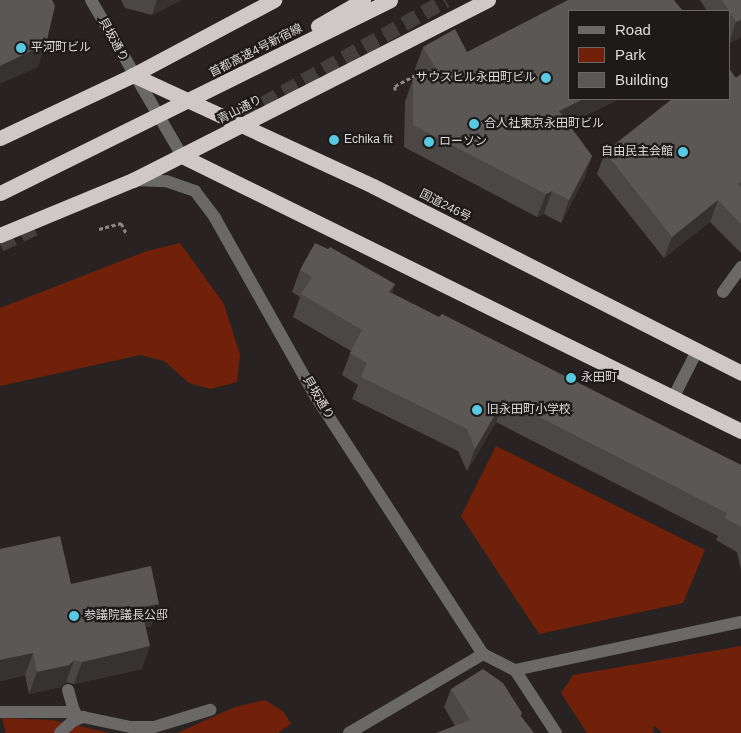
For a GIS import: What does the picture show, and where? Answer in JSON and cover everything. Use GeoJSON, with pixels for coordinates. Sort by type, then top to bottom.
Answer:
{"type":"FeatureCollection","features":[{"type":"Feature","properties":{"kind":"highway"},"geometry":{"type":"LineString","coordinates":[[0,138],[133,74],[274,0]]}},
{"type":"Feature","properties":{"kind":"highway","name":"首都高速4号新宿線"},"geometry":{"type":"LineString","coordinates":[[136,128],[363,0]]}},
{"type":"Feature","properties":{"kind":"highway","name":"首都高速4号新宿線"},"geometry":{"type":"LineString","coordinates":[[0,193],[136,128],[390,0]]}},
{"type":"Feature","properties":{"kind":"highway","name":"青山通り"},"geometry":{"type":"LineString","coordinates":[[0,235],[133,180],[488,0]]}},
{"type":"Feature","properties":{"kind":"highway","name":"国道246号"},"geometry":{"type":"LineString","coordinates":[[133,74],[244,124],[741,373]]}},
{"type":"Feature","properties":{"kind":"highway"},"geometry":{"type":"LineString","coordinates":[[182,156],[741,431]]}},
{"type":"Feature","properties":{"kind":"street","name":"貝坂通り"},"geometry":{"type":"LineString","coordinates":[[91,0],[182,156]]}},
{"type":"Feature","properties":{"kind":"street","name":"貝坂通り"},"geometry":{"type":"LineString","coordinates":[[133,180],[166,181],[194,191],[215,218],[316,397],[483,654]]}},
{"type":"Feature","properties":{"kind":"street"},"geometry":{"type":"LineString","coordinates":[[723,292],[741,267]]}},
{"type":"Feature","properties":{"kind":"street"},"geometry":{"type":"LineString","coordinates":[[673,398],[697,351]]}},
{"type":"Feature","properties":{"kind":"street"},"geometry":{"type":"LineString","coordinates":[[515,670],[741,622]]}},
{"type":"Feature","properties":{"kind":"street"},"geometry":{"type":"LineString","coordinates":[[349,733],[483,654],[515,670],[556,733]]}},
{"type":"Feature","properties":{"kind":"street"},"geometry":{"type":"LineString","coordinates":[[68,690],[76,716]]}},
{"type":"Feature","properties":{"kind":"street"},"geometry":{"type":"LineString","coordinates":[[0,712],[76,716],[120,729],[154,727],[210,710]]}},
{"type":"Feature","properties":{"kind":"street"},"geometry":{"type":"LineString","coordinates":[[60,733],[76,716]]}},
{"type":"Feature","properties":{"kind":"path"},"geometry":{"type":"LineString","coordinates":[[395,90],[395,86],[430,67]]}},
{"type":"Feature","properties":{"kind":"path"},"geometry":{"type":"LineString","coordinates":[[100,229],[121,223],[127,235]]}},
{"type":"Feature","properties":{"kind":"green space"},"geometry":{"type":"Polygon","coordinates":[[[180,243],[224,304],[240,355],[237,382],[210,389],[189,383],[164,361],[140,355],[0,386],[0,308],[147,251],[180,243]]]}},
{"type":"Feature","properties":{"kind":"green space"},"geometry":{"type":"Polygon","coordinates":[[[496,446],[705,550],[683,603],[539,634],[461,516],[496,446]]]}},
{"type":"Feature","properties":{"kind":"green space"},"geometry":{"type":"Polygon","coordinates":[[[741,646],[741,733],[662,733],[654,725],[653,733],[587,733],[561,693],[573,675],[741,646]]]}},
{"type":"Feature","properties":{"kind":"green space"},"geometry":{"type":"Polygon","coordinates":[[[265,700],[284,712],[291,724],[278,733],[177,733],[235,707],[265,700]]]}},
{"type":"Feature","properties":{"kind":"green space"},"geometry":{"type":"Polygon","coordinates":[[[2,718],[52,720],[110,733],[6,733],[2,718]]]}},
{"type":"Feature","properties":{"kind":"building","name":"平河町ビル"},"geometry":{"type":"Polygon","coordinates":[[[0,0],[52,0],[55,6],[46,44],[0,66],[0,0]]]}},
{"type":"Feature","properties":{"kind":"building"},"geometry":{"type":"Polygon","coordinates":[[[568,0],[674,0],[682,10],[568,10],[568,100],[581,100],[559,111],[592,156],[569,200],[552,191],[546,194],[413,125],[413,79],[436,68],[423,47],[455,29],[467,52],[568,0]]]}},
{"type":"Feature","properties":{"kind":"building"},"geometry":{"type":"Polygon","coordinates":[[[722,0],[741,0],[741,20],[736,22],[731,14],[731,10],[728,10],[722,0]]]}},
{"type":"Feature","properties":{"kind":"building","name":"自由民主会館"},"geometry":{"type":"Polygon","coordinates":[[[731,71],[736,78],[741,74],[741,182],[738,184],[741,187],[741,224],[718,200],[672,237],[605,152],[671,100],[731,100],[731,71]]]}},
{"type":"Feature","properties":{"kind":"building","name":"旧永田町小学校"},"geometry":{"type":"Polygon","coordinates":[[[315,243],[328,249],[330,247],[395,284],[389,292],[439,317],[442,314],[741,465],[741,527],[725,518],[727,513],[504,399],[475,449],[467,429],[361,377],[367,363],[350,353],[362,330],[301,294],[312,277],[300,270],[315,243]]]}},
{"type":"Feature","properties":{"kind":"building","name":"参議院議長公邸"},"geometry":{"type":"Polygon","coordinates":[[[60,536],[71,584],[151,566],[159,604],[141,607],[150,646],[82,662],[74,660],[69,665],[37,672],[33,653],[0,660],[0,549],[60,536]]]}},
{"type":"Feature","properties":{"kind":"building"},"geometry":{"type":"Polygon","coordinates":[[[483,669],[503,683],[522,713],[520,715],[534,733],[436,733],[470,720],[451,689],[483,669]]]}},
{"type":"Feature","properties":{"kind":"tunnel"},"geometry":{"type":"LineString","coordinates":[[224,126],[446,0]]}},
{"type":"Feature","properties":{"kind":"tunnel"},"geometry":{"type":"LineString","coordinates":[[0,244],[41,225]]}},
{"type":"Feature","properties":{"kind":"place","name":"平河町ビル"},"geometry":{"type":"Point","coordinates":[21,48]}},
{"type":"Feature","properties":{"kind":"place","name":"サウスヒル永田町ビル"},"geometry":{"type":"Point","coordinates":[546,78]}},
{"type":"Feature","properties":{"kind":"place","name":"合人社東京永田町ビル"},"geometry":{"type":"Point","coordinates":[474,124]}},
{"type":"Feature","properties":{"kind":"place","name":"Echika fit"},"geometry":{"type":"Point","coordinates":[334,140]}},
{"type":"Feature","properties":{"kind":"place","name":"ローソン"},"geometry":{"type":"Point","coordinates":[429,142]}},
{"type":"Feature","properties":{"kind":"place","name":"自由民主会館"},"geometry":{"type":"Point","coordinates":[683,152]}},
{"type":"Feature","properties":{"kind":"place","name":"永田町"},"geometry":{"type":"Point","coordinates":[571,378]}},
{"type":"Feature","properties":{"kind":"place","name":"旧永田町小学校"},"geometry":{"type":"Point","coordinates":[477,410]}},
{"type":"Feature","properties":{"kind":"place","name":"参議院議長公邸"},"geometry":{"type":"Point","coordinates":[74,616]}}]}
